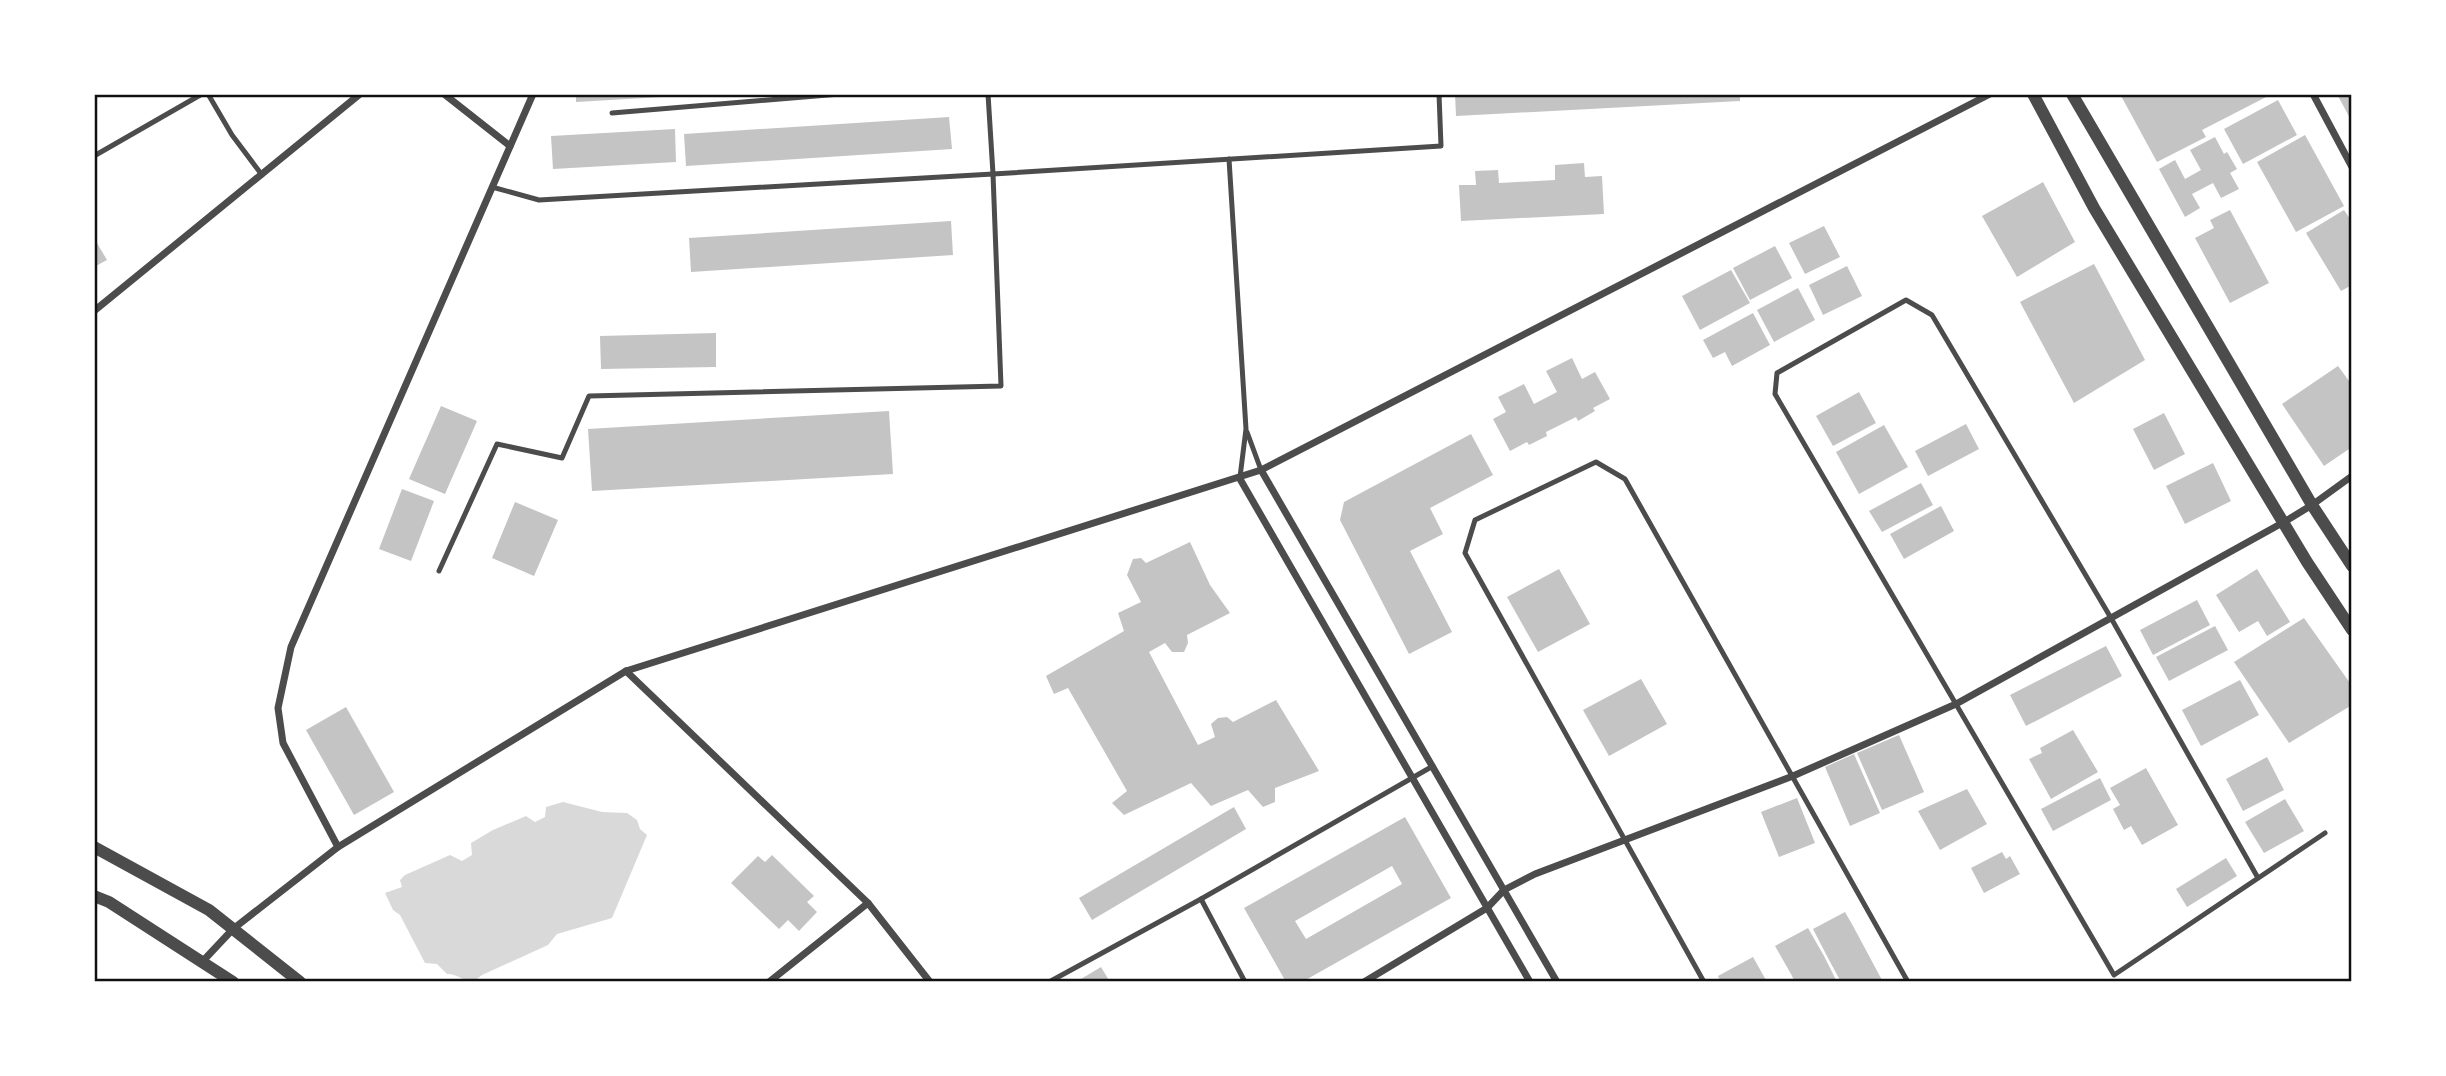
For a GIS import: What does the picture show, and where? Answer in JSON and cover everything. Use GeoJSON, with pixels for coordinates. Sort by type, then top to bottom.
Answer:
{"type":"FeatureCollection","features":[{"type":"Feature","properties":{"kind":"street"},"geometry":{"type":"LineString","coordinates":[[94,311],[360,94]]}},
{"type":"Feature","properties":{"kind":"street"},"geometry":{"type":"LineString","coordinates":[[444,94],[510,146]]}},
{"type":"Feature","properties":{"kind":"street"},"geometry":{"type":"LineString","coordinates":[[338,846],[283,743],[278,708],[291,647],[533,94]]}},
{"type":"Feature","properties":{"kind":"street"},"geometry":{"type":"LineString","coordinates":[[202,962],[233,929],[338,846],[626,671],[1240,479],[1990,94]]}},
{"type":"Feature","properties":{"kind":"street"},"geometry":{"type":"LineString","coordinates":[[2033,94],[2094,208],[2351,631]]}},
{"type":"Feature","properties":{"kind":"street"},"geometry":{"type":"LineString","coordinates":[[2072,94],[2312,505],[2351,566]]}},
{"type":"Feature","properties":{"kind":"street"},"geometry":{"type":"LineString","coordinates":[[2312,94],[2351,167]]}},
{"type":"Feature","properties":{"kind":"street"},"geometry":{"type":"LineString","coordinates":[[1261,470],[1557,982]]}},
{"type":"Feature","properties":{"kind":"street"},"geometry":{"type":"LineString","coordinates":[[1364,982],[1487,908],[1504,890],[1535,874],[1793,776],[1956,704],[2284,522],[2312,505],[2351,475]]}},
{"type":"Feature","properties":{"kind":"street"},"geometry":{"type":"LineString","coordinates":[[1240,479],[1530,982]]}},
{"type":"Feature","properties":{"kind":"street"},"geometry":{"type":"LineString","coordinates":[[626,671],[868,903],[930,982]]}},
{"type":"Feature","properties":{"kind":"street"},"geometry":{"type":"LineString","coordinates":[[94,847],[209,910],[300,982]]}},
{"type":"Feature","properties":{"kind":"street"},"geometry":{"type":"LineString","coordinates":[[94,896],[109,902],[233,982]]}},
{"type":"Feature","properties":{"kind":"street"},"geometry":{"type":"LineString","coordinates":[[769,982],[868,903]]}},
{"type":"Feature","properties":{"kind":"lane"},"geometry":{"type":"LineString","coordinates":[[94,156],[202,94]]}},
{"type":"Feature","properties":{"kind":"lane"},"geometry":{"type":"LineString","coordinates":[[208,94],[232,135],[262,174]]}},
{"type":"Feature","properties":{"kind":"lane"},"geometry":{"type":"LineString","coordinates":[[612,113],[840,94]]}},
{"type":"Feature","properties":{"kind":"lane"},"geometry":{"type":"LineString","coordinates":[[439,571],[497,444],[562,458],[589,396],[1001,386],[988,94]]}},
{"type":"Feature","properties":{"kind":"lane"},"geometry":{"type":"LineString","coordinates":[[492,187],[539,200],[1441,146],[1439,94]]}},
{"type":"Feature","properties":{"kind":"lane"},"geometry":{"type":"LineString","coordinates":[[1229,159],[1246,429],[1240,479]]}},
{"type":"Feature","properties":{"kind":"lane"},"geometry":{"type":"LineString","coordinates":[[2258,878],[2110,618],[1932,315],[1906,300],[1777,373],[1774,394],[2114,975],[2325,833]]}},
{"type":"Feature","properties":{"kind":"lane"},"geometry":{"type":"LineString","coordinates":[[1246,429],[1261,470]]}},
{"type":"Feature","properties":{"kind":"lane"},"geometry":{"type":"LineString","coordinates":[[1704,982],[1465,553],[1475,520],[1596,462],[1625,479],[1908,982]]}},
{"type":"Feature","properties":{"kind":"lane"},"geometry":{"type":"LineString","coordinates":[[1049,982],[1201,899],[1433,766]]}},
{"type":"Feature","properties":{"kind":"lane"},"geometry":{"type":"LineString","coordinates":[[1201,899],[1245,982]]}},
{"type":"Feature","properties":{"kind":"shaded area"},"geometry":{"type":"Polygon","coordinates":[[[563,802],[602,812],[627,813],[637,820],[640,829],[647,835],[612,918],[557,934],[548,945],[474,981],[447,974],[437,964],[425,963],[400,915],[393,910],[385,893],[402,887],[400,880],[405,875],[450,855],[462,861],[472,855],[471,843],[493,830],[526,816],[535,822],[545,817],[546,807],[563,802]]]}},
{"type":"Feature","properties":{"kind":"building"},"geometry":{"type":"Polygon","coordinates":[[[576,94],[661,94],[661,97],[576,102],[576,94]]]}},
{"type":"Feature","properties":{"kind":"building"},"geometry":{"type":"Polygon","coordinates":[[[1455,94],[1740,94],[1740,101],[1456,116],[1455,94]]]}},
{"type":"Feature","properties":{"kind":"building"},"geometry":{"type":"Polygon","coordinates":[[[2120,94],[2272,94],[2202,130],[2206,137],[2157,162],[2120,94]]]}},
{"type":"Feature","properties":{"kind":"building"},"geometry":{"type":"Polygon","coordinates":[[[2337,94],[2352,94],[2352,122],[2337,94]]]}},
{"type":"Feature","properties":{"kind":"building"},"geometry":{"type":"Polygon","coordinates":[[[2278,100],[2297,135],[2243,164],[2224,129],[2278,100]]]}},
{"type":"Feature","properties":{"kind":"building"},"geometry":{"type":"Polygon","coordinates":[[[949,117],[952,149],[686,166],[684,134],[949,117]]]}},
{"type":"Feature","properties":{"kind":"building"},"geometry":{"type":"Polygon","coordinates":[[[675,129],[676,162],[553,169],[551,136],[675,129]]]}},
{"type":"Feature","properties":{"kind":"building"},"geometry":{"type":"Polygon","coordinates":[[[2305,135],[2344,206],[2296,232],[2257,162],[2305,135]]]}},
{"type":"Feature","properties":{"kind":"building"},"geometry":{"type":"Polygon","coordinates":[[[2215,137],[2224,154],[2227,152],[2237,169],[2230,173],[2239,189],[2221,198],[2213,183],[2192,194],[2200,208],[2185,217],[2159,169],[2175,160],[2185,179],[2201,170],[2190,150],[2215,137]]]}},
{"type":"Feature","properties":{"kind":"building"},"geometry":{"type":"Polygon","coordinates":[[[1584,163],[1585,177],[1602,176],[1604,214],[1461,221],[1459,185],[1476,185],[1475,171],[1498,170],[1499,183],[1555,180],[1555,165],[1584,163]]]}},
{"type":"Feature","properties":{"kind":"building"},"geometry":{"type":"Polygon","coordinates":[[[2043,182],[2075,242],[2017,277],[1982,216],[2043,182]]]}},
{"type":"Feature","properties":{"kind":"building"},"geometry":{"type":"Polygon","coordinates":[[[2230,210],[2269,283],[2230,303],[2195,238],[2214,228],[2210,220],[2230,210]]]}},
{"type":"Feature","properties":{"kind":"building"},"geometry":{"type":"Polygon","coordinates":[[[2344,210],[2352,222],[2352,285],[2341,291],[2306,233],[2344,210]]]}},
{"type":"Feature","properties":{"kind":"building"},"geometry":{"type":"Polygon","coordinates":[[[951,221],[953,255],[691,272],[689,238],[951,221]]]}},
{"type":"Feature","properties":{"kind":"building"},"geometry":{"type":"Polygon","coordinates":[[[1824,226],[1840,257],[1805,274],[1789,243],[1824,226]]]}},
{"type":"Feature","properties":{"kind":"building"},"geometry":{"type":"Polygon","coordinates":[[[94,238],[107,260],[94,267],[94,238]]]}},
{"type":"Feature","properties":{"kind":"building"},"geometry":{"type":"Polygon","coordinates":[[[1775,246],[1792,278],[1750,300],[1733,268],[1775,246]]]}},
{"type":"Feature","properties":{"kind":"building"},"geometry":{"type":"Polygon","coordinates":[[[2094,264],[2145,360],[2074,403],[2020,302],[2094,264]]]}},
{"type":"Feature","properties":{"kind":"building"},"geometry":{"type":"Polygon","coordinates":[[[1847,266],[1862,296],[1823,315],[1809,285],[1847,266]]]}},
{"type":"Feature","properties":{"kind":"building"},"geometry":{"type":"Polygon","coordinates":[[[1731,270],[1750,303],[1700,330],[1682,296],[1731,270]]]}},
{"type":"Feature","properties":{"kind":"building"},"geometry":{"type":"Polygon","coordinates":[[[1798,288],[1815,320],[1774,342],[1757,310],[1798,288]]]}},
{"type":"Feature","properties":{"kind":"building"},"geometry":{"type":"Polygon","coordinates":[[[1753,313],[1770,345],[1732,366],[1725,352],[1713,358],[1703,340],[1753,313]]]}},
{"type":"Feature","properties":{"kind":"building"},"geometry":{"type":"Polygon","coordinates":[[[716,333],[716,367],[601,369],[600,336],[716,333]]]}},
{"type":"Feature","properties":{"kind":"building"},"geometry":{"type":"Polygon","coordinates":[[[1572,358],[1582,379],[1595,372],[1610,399],[1593,408],[1595,411],[1578,421],[1576,417],[1546,432],[1547,436],[1510,451],[1493,419],[1506,412],[1498,397],[1524,384],[1534,404],[1557,392],[1546,371],[1572,358]]]}},
{"type":"Feature","properties":{"kind":"building"},"geometry":{"type":"Polygon","coordinates":[[[2338,366],[2352,385],[2352,447],[2324,466],[2282,404],[2338,366]]]}},
{"type":"Feature","properties":{"kind":"building"},"geometry":{"type":"Polygon","coordinates":[[[1859,392],[1876,423],[1833,446],[1816,416],[1859,392]]]}},
{"type":"Feature","properties":{"kind":"building"},"geometry":{"type":"Polygon","coordinates":[[[441,406],[477,421],[445,494],[409,479],[441,406]]]}},
{"type":"Feature","properties":{"kind":"building"},"geometry":{"type":"Polygon","coordinates":[[[889,411],[893,474],[592,491],[588,429],[889,411]]]}},
{"type":"Feature","properties":{"kind":"building"},"geometry":{"type":"Polygon","coordinates":[[[2164,413],[2185,454],[2154,470],[2133,429],[2164,413]]]}},
{"type":"Feature","properties":{"kind":"building"},"geometry":{"type":"Polygon","coordinates":[[[1966,424],[1979,449],[1928,476],[1915,451],[1966,424]]]}},
{"type":"Feature","properties":{"kind":"building"},"geometry":{"type":"Polygon","coordinates":[[[1884,425],[1908,467],[1859,494],[1836,452],[1884,425]]]}},
{"type":"Feature","properties":{"kind":"building"},"geometry":{"type":"Polygon","coordinates":[[[1471,434],[1493,475],[1430,508],[1443,534],[1410,551],[1452,632],[1409,654],[1340,520],[1344,502],[1471,434]]]}},
{"type":"Feature","properties":{"kind":"building"},"geometry":{"type":"Polygon","coordinates":[[[2213,463],[2231,501],[2185,524],[2166,486],[2213,463]]]}},
{"type":"Feature","properties":{"kind":"building"},"geometry":{"type":"Polygon","coordinates":[[[1921,483],[1933,505],[1882,532],[1869,511],[1921,483]]]}},
{"type":"Feature","properties":{"kind":"building"},"geometry":{"type":"Polygon","coordinates":[[[402,489],[434,501],[411,561],[379,549],[402,489]]]}},
{"type":"Feature","properties":{"kind":"building"},"geometry":{"type":"Polygon","coordinates":[[[515,502],[558,520],[534,576],[492,558],[515,502]]]}},
{"type":"Feature","properties":{"kind":"building"},"geometry":{"type":"Polygon","coordinates":[[[1941,506],[1954,531],[1904,559],[1890,534],[1941,506]]]}},
{"type":"Feature","properties":{"kind":"building"},"geometry":{"type":"Polygon","coordinates":[[[1190,542],[1210,585],[1230,613],[1187,635],[1188,643],[1184,652],[1172,652],[1165,643],[1149,652],[1198,745],[1215,737],[1211,724],[1218,718],[1227,717],[1233,722],[1276,700],[1319,771],[1275,788],[1275,802],[1263,807],[1248,790],[1211,806],[1191,783],[1124,815],[1112,803],[1127,791],[1068,688],[1054,694],[1046,676],[1124,631],[1118,613],[1141,602],[1127,575],[1133,559],[1141,558],[1146,563],[1190,542]]]}},
{"type":"Feature","properties":{"kind":"building"},"geometry":{"type":"Polygon","coordinates":[[[1559,569],[1590,624],[1538,652],[1507,597],[1559,569]]]}},
{"type":"Feature","properties":{"kind":"building"},"geometry":{"type":"Polygon","coordinates":[[[2257,569],[2290,622],[2267,636],[2258,621],[2239,632],[2216,595],[2257,569]]]}},
{"type":"Feature","properties":{"kind":"building"},"geometry":{"type":"Polygon","coordinates":[[[2197,600],[2210,625],[2153,655],[2140,630],[2197,600]]]}},
{"type":"Feature","properties":{"kind":"building"},"geometry":{"type":"Polygon","coordinates":[[[2304,618],[2352,686],[2352,705],[2289,743],[2234,662],[2304,618]]]}},
{"type":"Feature","properties":{"kind":"building"},"geometry":{"type":"Polygon","coordinates":[[[2215,626],[2228,650],[2169,681],[2156,657],[2215,626]]]}},
{"type":"Feature","properties":{"kind":"building"},"geometry":{"type":"Polygon","coordinates":[[[2106,646],[2122,676],[2026,726],[2010,695],[2106,646]]]}},
{"type":"Feature","properties":{"kind":"building"},"geometry":{"type":"Polygon","coordinates":[[[1641,679],[1667,724],[1609,756],[1583,710],[1641,679]]]}},
{"type":"Feature","properties":{"kind":"building"},"geometry":{"type":"Polygon","coordinates":[[[2240,680],[2259,715],[2201,746],[2182,710],[2240,680]]]}},
{"type":"Feature","properties":{"kind":"building"},"geometry":{"type":"Polygon","coordinates":[[[346,707],[394,792],[354,815],[306,730],[346,707]]]}},
{"type":"Feature","properties":{"kind":"building"},"geometry":{"type":"Polygon","coordinates":[[[2073,730],[2098,772],[2051,799],[2029,759],[2042,753],[2040,748],[2073,730]]]}},
{"type":"Feature","properties":{"kind":"building"},"geometry":{"type":"Polygon","coordinates":[[[1899,735],[1924,792],[1882,810],[1857,753],[1899,735]]]}},
{"type":"Feature","properties":{"kind":"building"},"geometry":{"type":"Polygon","coordinates":[[[1854,754],[1880,813],[1850,826],[1825,767],[1854,754]]]}},
{"type":"Feature","properties":{"kind":"building"},"geometry":{"type":"Polygon","coordinates":[[[2267,757],[2284,790],[2243,811],[2226,779],[2267,757]]]}},
{"type":"Feature","properties":{"kind":"building"},"geometry":{"type":"Polygon","coordinates":[[[2146,768],[2178,825],[2142,845],[2131,826],[2124,830],[2113,809],[2120,805],[2110,788],[2146,768]]]}},
{"type":"Feature","properties":{"kind":"building"},"geometry":{"type":"Polygon","coordinates":[[[2100,778],[2111,800],[2053,831],[2041,809],[2100,778]]]}},
{"type":"Feature","properties":{"kind":"building"},"geometry":{"type":"Polygon","coordinates":[[[1967,789],[1987,824],[1940,850],[1918,811],[1967,789]]]}},
{"type":"Feature","properties":{"kind":"building"},"geometry":{"type":"Polygon","coordinates":[[[1797,798],[1815,843],[1779,857],[1761,812],[1797,798]]]}},
{"type":"Feature","properties":{"kind":"building"},"geometry":{"type":"Polygon","coordinates":[[[2285,799],[2304,831],[2264,853],[2245,822],[2285,799]]]}},
{"type":"Feature","properties":{"kind":"building"},"geometry":{"type":"Polygon","coordinates":[[[1234,807],[1246,829],[1092,920],[1079,898],[1234,807]]]}},
{"type":"Feature","properties":{"kind":"building"},"geometry":{"type":"Polygon","coordinates":[[[1405,817],[1451,898],[1302,982],[1286,982],[1244,908],[1405,817]],[[1392,866],[1295,921],[1306,939],[1402,884],[1392,866]]]}},
{"type":"Feature","properties":{"kind":"building"},"geometry":{"type":"Polygon","coordinates":[[[2002,852],[2006,859],[2010,856],[2020,874],[1984,893],[1971,868],[2002,852]]]}},
{"type":"Feature","properties":{"kind":"building"},"geometry":{"type":"Polygon","coordinates":[[[772,855],[814,896],[807,902],[817,912],[799,931],[788,920],[779,929],[731,883],[758,856],[765,862],[772,855]]]}},
{"type":"Feature","properties":{"kind":"building"},"geometry":{"type":"Polygon","coordinates":[[[2226,858],[2237,876],[2187,907],[2176,889],[2226,858]]]}},
{"type":"Feature","properties":{"kind":"building"},"geometry":{"type":"Polygon","coordinates":[[[1845,912],[1883,982],[1841,982],[1813,929],[1845,912]]]}},
{"type":"Feature","properties":{"kind":"building"},"geometry":{"type":"Polygon","coordinates":[[[1808,928],[1837,982],[1795,982],[1775,946],[1808,928]]]}},
{"type":"Feature","properties":{"kind":"building"},"geometry":{"type":"Polygon","coordinates":[[[1753,957],[1767,982],[1721,982],[1718,976],[1753,957]]]}},
{"type":"Feature","properties":{"kind":"building"},"geometry":{"type":"Polygon","coordinates":[[[1101,967],[1110,982],[1076,982],[1101,967]]]}}]}
